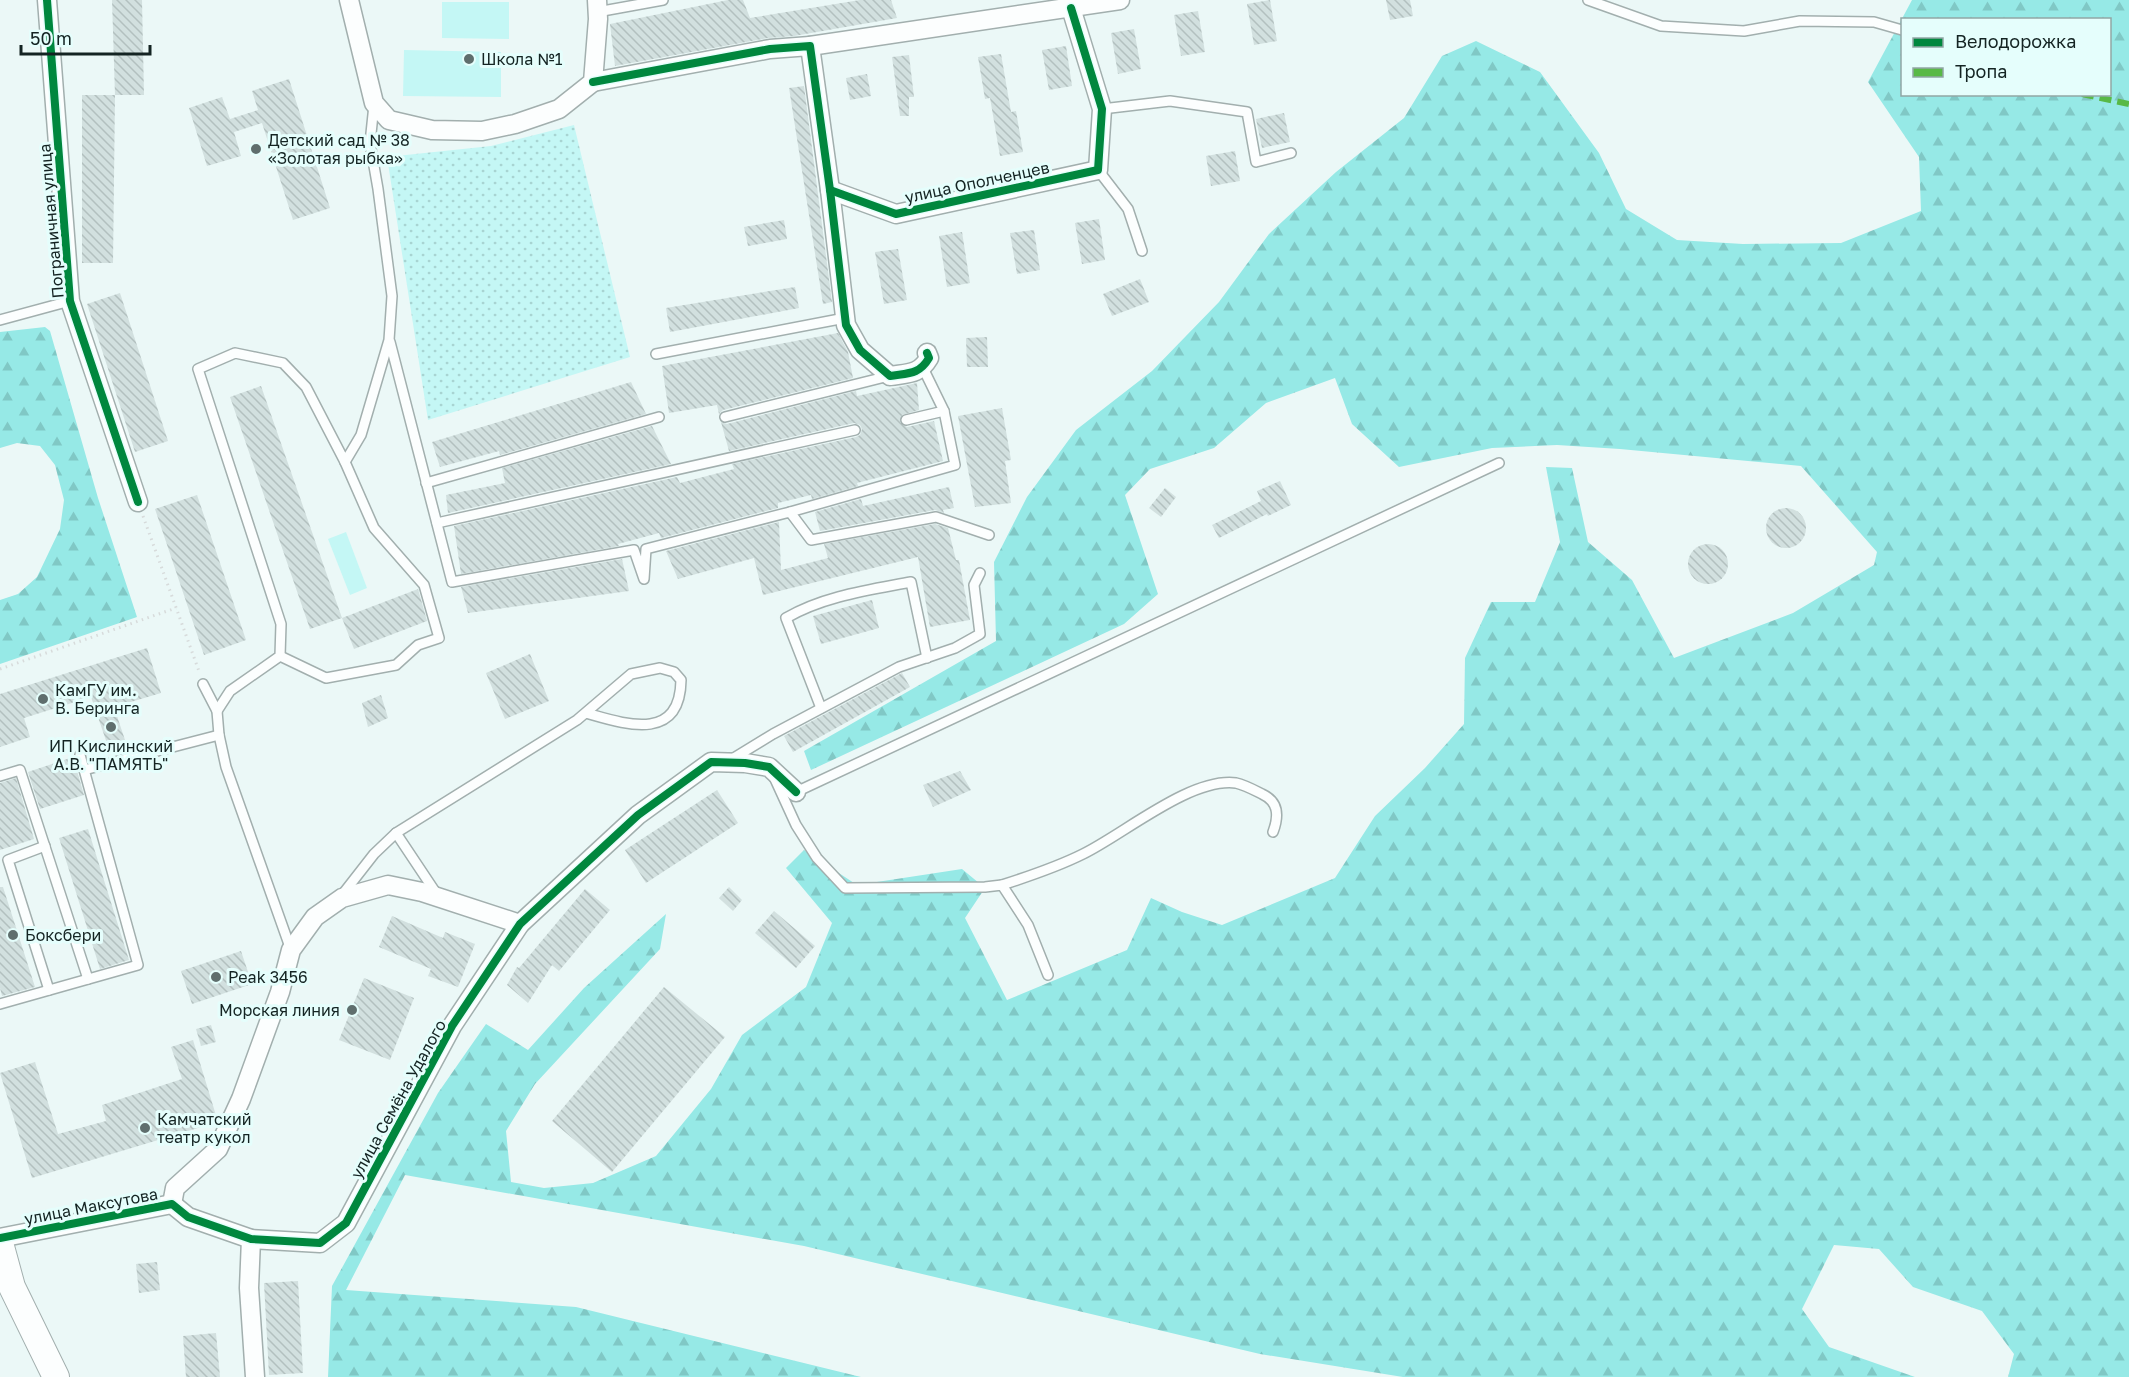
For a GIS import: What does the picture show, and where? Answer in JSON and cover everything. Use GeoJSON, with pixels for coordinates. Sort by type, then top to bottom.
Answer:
{"type":"FeatureCollection","features":[{"type":"Feature","properties":{"kind":"main road"},"geometry":{"type":"LineString","coordinates":[[0,1243],[12,1287],[56,1377]]}},
{"type":"Feature","properties":{"kind":"street","name":"Пограничная улица"},"geometry":{"type":"LineString","coordinates":[[47,0],[70,301],[138,502]]}},
{"type":"Feature","properties":{"kind":"street"},"geometry":{"type":"LineString","coordinates":[[349,0],[374,104],[389,120],[432,130],[482,131],[515,124],[560,109],[592,82],[770,49],[810,46],[1120,0]]}},
{"type":"Feature","properties":{"kind":"street"},"geometry":{"type":"LineString","coordinates":[[592,82],[597,6]]}},
{"type":"Feature","properties":{"kind":"street"},"geometry":{"type":"LineString","coordinates":[[1071,8],[1102,109],[1098,170]]}},
{"type":"Feature","properties":{"kind":"street"},"geometry":{"type":"LineString","coordinates":[[810,46],[846,325],[860,350],[890,376],[914,372],[925,361]]}},
{"type":"Feature","properties":{"kind":"street","name":"улица Ополченцев"},"geometry":{"type":"LineString","coordinates":[[830,190],[896,214],[1098,170]]}},
{"type":"Feature","properties":{"kind":"street","name":"улица Семёна Удалого"},"geometry":{"type":"LineString","coordinates":[[251,1239],[320,1243],[346,1222],[453,1026],[520,924],[638,815],[711,762],[745,763],[769,767]]}},
{"type":"Feature","properties":{"kind":"street"},"geometry":{"type":"LineString","coordinates":[[769,767],[795,792]]}},
{"type":"Feature","properties":{"kind":"street"},"geometry":{"type":"LineString","coordinates":[[291,950],[315,917],[342,898],[388,885],[439,897],[520,924]]}},
{"type":"Feature","properties":{"kind":"street","name":"улица Максутова"},"geometry":{"type":"LineString","coordinates":[[172,1204],[175,1188],[218,1149],[241,1099],[280,992],[291,950]]}},
{"type":"Feature","properties":{"kind":"street","name":"улица Максутова"},"geometry":{"type":"LineString","coordinates":[[172,1204],[188,1217],[251,1239]]}},
{"type":"Feature","properties":{"kind":"street","name":"улица Максутова"},"geometry":{"type":"LineString","coordinates":[[0,1238],[172,1204]]}},
{"type":"Feature","properties":{"kind":"street"},"geometry":{"type":"LineString","coordinates":[[251,1239],[249,1288],[255,1377]]}},
{"type":"Feature","properties":{"kind":"lane"},"geometry":{"type":"LineString","coordinates":[[597,6],[663,0]]}},
{"type":"Feature","properties":{"kind":"lane"},"geometry":{"type":"LineString","coordinates":[[1588,0],[1661,26],[1744,31],[1800,21],[1874,22],[1901,30]]}},
{"type":"Feature","properties":{"kind":"lane"},"geometry":{"type":"LineString","coordinates":[[1102,109],[1170,101],[1246,112],[1256,162],[1291,153]]}},
{"type":"Feature","properties":{"kind":"lane"},"geometry":{"type":"LineString","coordinates":[[345,462],[361,435],[389,340],[392,296],[370,143],[374,104]]}},
{"type":"Feature","properties":{"kind":"lane"},"geometry":{"type":"LineString","coordinates":[[1098,170],[1128,209],[1142,251]]}},
{"type":"Feature","properties":{"kind":"lane"},"geometry":{"type":"LineString","coordinates":[[0,320],[70,301]]}},
{"type":"Feature","properties":{"kind":"lane"},"geometry":{"type":"LineString","coordinates":[[656,354],[845,318]]}},
{"type":"Feature","properties":{"kind":"lane"},"geometry":{"type":"LineString","coordinates":[[389,340],[452,582],[634,550],[644,579],[646,549],[790,512],[955,465],[944,411],[925,361]]}},
{"type":"Feature","properties":{"kind":"lane"},"geometry":{"type":"LineString","coordinates":[[235,353],[283,363],[306,387],[345,462],[374,528],[424,585],[439,638],[418,645],[396,664],[326,678],[280,656],[281,624],[198,369],[235,353]]}},
{"type":"Feature","properties":{"kind":"lane"},"geometry":{"type":"LineString","coordinates":[[725,417],[890,376]]}},
{"type":"Feature","properties":{"kind":"lane"},"geometry":{"type":"LineString","coordinates":[[906,420],[944,411]]}},
{"type":"Feature","properties":{"kind":"lane"},"geometry":{"type":"LineString","coordinates":[[426,483],[659,417]]}},
{"type":"Feature","properties":{"kind":"lane"},"geometry":{"type":"LineString","coordinates":[[437,524],[855,430]]}},
{"type":"Feature","properties":{"kind":"lane"},"geometry":{"type":"LineString","coordinates":[[795,792],[1499,463]]}},
{"type":"Feature","properties":{"kind":"lane"},"geometry":{"type":"LineString","coordinates":[[790,512],[811,540],[936,517],[990,535]]}},
{"type":"Feature","properties":{"kind":"lane"},"geometry":{"type":"LineString","coordinates":[[727,762],[773,734],[899,667],[955,648],[980,634],[974,585],[980,573]]}},
{"type":"Feature","properties":{"kind":"lane"},"geometry":{"type":"LineString","coordinates":[[821,708],[786,618],[807,606],[866,590],[911,582],[927,658]]}},
{"type":"Feature","properties":{"kind":"lane"},"geometry":{"type":"LineString","coordinates":[[217,711],[230,691],[280,656]]}},
{"type":"Feature","properties":{"kind":"lane"},"geometry":{"type":"LineString","coordinates":[[337,902],[374,854],[396,833],[577,720],[631,674],[660,668],[674,672],[681,680],[681,696],[674,710],[661,721],[645,725],[628,725],[586,713]]}},
{"type":"Feature","properties":{"kind":"lane"},"geometry":{"type":"LineString","coordinates":[[203,684],[217,711],[219,735],[226,767],[291,950]]}},
{"type":"Feature","properties":{"kind":"lane"},"geometry":{"type":"LineString","coordinates":[[84,770],[219,735]]}},
{"type":"Feature","properties":{"kind":"lane"},"geometry":{"type":"LineString","coordinates":[[0,1004],[138,965],[80,755]]}},
{"type":"Feature","properties":{"kind":"lane"},"geometry":{"type":"LineString","coordinates":[[769,767],[795,825],[817,858],[845,888],[985,888],[1002,885],[1057,867],[1099,846],[1161,806],[1182,796],[1219,784],[1238,784],[1271,799],[1277,810],[1273,832]]}},
{"type":"Feature","properties":{"kind":"lane"},"geometry":{"type":"LineString","coordinates":[[0,776],[20,770],[88,979]]}},
{"type":"Feature","properties":{"kind":"lane"},"geometry":{"type":"LineString","coordinates":[[396,833],[439,897]]}},
{"type":"Feature","properties":{"kind":"lane"},"geometry":{"type":"LineString","coordinates":[[45,846],[8,860],[49,990]]}},
{"type":"Feature","properties":{"kind":"lane"},"geometry":{"type":"LineString","coordinates":[[1002,885],[1028,925],[1048,975]]}},
{"type":"Feature","properties":{"kind":"path"},"geometry":{"type":"LineString","coordinates":[[138,502],[203,684]]}},
{"type":"Feature","properties":{"kind":"path"},"geometry":{"type":"LineString","coordinates":[[0,669],[176,608]]}},
{"type":"Feature","properties":{"kind":"shaded area"},"geometry":{"type":"Polygon","coordinates":[[[442,2],[509,2],[509,39],[442,38],[442,2]]]}},
{"type":"Feature","properties":{"kind":"shaded area"},"geometry":{"type":"Polygon","coordinates":[[[404,50],[501,52],[501,97],[403,96],[404,50]]]}},
{"type":"Feature","properties":{"kind":"shaded area"},"geometry":{"type":"Polygon","coordinates":[[[574,125],[630,357],[428,420],[387,157],[491,146],[574,125]]]}},
{"type":"Feature","properties":{"kind":"shaded area"},"geometry":{"type":"Polygon","coordinates":[[[346,532],[367,588],[350,595],[328,539],[346,532]]]}},
{"type":"Feature","properties":{"kind":"green space"},"geometry":{"type":"Polygon","coordinates":[[[1912,0],[2129,0],[2129,1377],[2008,1377],[2014,1354],[1982,1311],[1913,1287],[1879,1249],[1834,1245],[1802,1309],[1829,1347],[1915,1377],[1403,1377],[1260,1354],[804,1246],[405,1175],[346,1290],[576,1307],[861,1377],[328,1377],[332,1286],[438,1093],[486,1024],[528,1050],[584,988],[666,914],[660,949],[535,1084],[506,1131],[511,1182],[544,1188],[593,1183],[656,1156],[711,1089],[742,1035],[806,987],[832,923],[786,868],[804,850],[857,885],[962,869],[985,888],[965,918],[1007,1000],[1127,950],[1151,898],[1182,912],[1222,925],[1335,878],[1375,816],[1425,768],[1464,724],[1465,658],[1491,602],[1535,602],[1560,542],[1546,467],[1572,468],[1588,542],[1632,580],[1674,658],[1793,613],[1874,565],[1877,552],[1801,466],[1557,445],[1492,448],[1399,467],[1352,424],[1335,378],[1266,403],[1214,448],[1150,469],[1125,495],[1158,594],[1124,624],[811,770],[804,751],[996,641],[994,562],[1027,497],[1076,430],[1152,371],[1219,302],[1269,234],[1336,172],[1404,118],[1442,56],[1476,41],[1540,72],[1599,153],[1626,209],[1677,240],[1743,244],[1841,243],[1921,211],[1919,157],[1868,82],[1901,20],[1901,96],[2111,96],[2111,18],[1902,18],[1912,0]]]}},
{"type":"Feature","properties":{"kind":"green space"},"geometry":{"type":"Polygon","coordinates":[[[45,327],[50,331],[98,498],[137,617],[0,664],[0,600],[18,594],[37,577],[60,529],[64,500],[55,465],[40,446],[17,443],[0,448],[0,332],[45,327]]]}},
{"type":"Feature","properties":{"kind":"building"},"geometry":{"type":"Polygon","coordinates":[[[112,0],[142,0],[144,95],[115,95],[112,0]]]}},
{"type":"Feature","properties":{"kind":"building"},"geometry":{"type":"Polygon","coordinates":[[[728,0],[743,0],[750,18],[860,0],[891,0],[897,18],[794,36],[768,38],[615,66],[610,24],[728,0]]]}},
{"type":"Feature","properties":{"kind":"building"},"geometry":{"type":"Polygon","coordinates":[[[1270,0],[1277,41],[1254,45],[1247,4],[1270,0]]]}},
{"type":"Feature","properties":{"kind":"building"},"geometry":{"type":"Polygon","coordinates":[[[1386,0],[1410,0],[1413,16],[1390,20],[1386,0]]]}},
{"type":"Feature","properties":{"kind":"building"},"geometry":{"type":"Polygon","coordinates":[[[1198,11],[1205,52],[1181,56],[1174,15],[1198,11]]]}},
{"type":"Feature","properties":{"kind":"building"},"geometry":{"type":"Polygon","coordinates":[[[1134,29],[1141,69],[1118,74],[1111,33],[1134,29]]]}},
{"type":"Feature","properties":{"kind":"building"},"geometry":{"type":"Polygon","coordinates":[[[1066,46],[1072,86],[1049,90],[1042,50],[1066,46]]]}},
{"type":"Feature","properties":{"kind":"building"},"geometry":{"type":"Polygon","coordinates":[[[1001,54],[1011,112],[1016,111],[1023,152],[1000,156],[990,98],[985,99],[978,57],[1001,54]]]}},
{"type":"Feature","properties":{"kind":"building"},"geometry":{"type":"Polygon","coordinates":[[[909,55],[914,97],[909,97],[909,116],[900,116],[892,57],[909,55]]]}},
{"type":"Feature","properties":{"kind":"building"},"geometry":{"type":"Polygon","coordinates":[[[867,74],[871,96],[850,100],[846,78],[867,74]]]}},
{"type":"Feature","properties":{"kind":"building"},"geometry":{"type":"Polygon","coordinates":[[[289,79],[330,208],[293,220],[262,123],[234,132],[241,156],[207,166],[189,108],[222,97],[230,119],[258,110],[252,91],[289,79]]]}},
{"type":"Feature","properties":{"kind":"building"},"geometry":{"type":"Polygon","coordinates":[[[804,86],[832,302],[823,304],[789,88],[804,86]]]}},
{"type":"Feature","properties":{"kind":"building"},"geometry":{"type":"Polygon","coordinates":[[[82,95],[115,95],[113,263],[82,263],[82,95]]]}},
{"type":"Feature","properties":{"kind":"building"},"geometry":{"type":"Polygon","coordinates":[[[1284,113],[1290,142],[1262,148],[1256,119],[1284,113]]]}},
{"type":"Feature","properties":{"kind":"building"},"geometry":{"type":"Polygon","coordinates":[[[1235,151],[1240,181],[1211,186],[1206,156],[1235,151]]]}},
{"type":"Feature","properties":{"kind":"building"},"geometry":{"type":"Polygon","coordinates":[[[1099,219],[1105,260],[1082,264],[1075,223],[1099,219]]]}},
{"type":"Feature","properties":{"kind":"building"},"geometry":{"type":"Polygon","coordinates":[[[784,220],[787,239],[748,246],[744,227],[784,220]]]}},
{"type":"Feature","properties":{"kind":"building"},"geometry":{"type":"Polygon","coordinates":[[[1034,230],[1040,270],[1017,274],[1010,233],[1034,230]]]}},
{"type":"Feature","properties":{"kind":"building"},"geometry":{"type":"Polygon","coordinates":[[[962,232],[970,283],[947,287],[939,236],[962,232]]]}},
{"type":"Feature","properties":{"kind":"building"},"geometry":{"type":"Polygon","coordinates":[[[898,249],[907,300],[884,304],[875,252],[898,249]]]}},
{"type":"Feature","properties":{"kind":"building"},"geometry":{"type":"Polygon","coordinates":[[[1140,279],[1149,302],[1112,316],[1103,294],[1140,279]]]}},
{"type":"Feature","properties":{"kind":"building"},"geometry":{"type":"Polygon","coordinates":[[[795,287],[799,308],[670,332],[666,308],[795,287]]]}},
{"type":"Feature","properties":{"kind":"building"},"geometry":{"type":"Polygon","coordinates":[[[120,293],[168,441],[135,452],[87,304],[120,293]]]}},
{"type":"Feature","properties":{"kind":"building"},"geometry":{"type":"Polygon","coordinates":[[[838,333],[848,352],[853,378],[723,410],[719,414],[717,405],[669,413],[662,366],[838,333]]]}},
{"type":"Feature","properties":{"kind":"building"},"geometry":{"type":"Polygon","coordinates":[[[987,337],[988,367],[967,367],[966,338],[987,337]]]}},
{"type":"Feature","properties":{"kind":"building"},"geometry":{"type":"Polygon","coordinates":[[[631,382],[646,414],[500,455],[499,451],[440,467],[432,442],[631,382]]]}},
{"type":"Feature","properties":{"kind":"building"},"geometry":{"type":"Polygon","coordinates":[[[917,383],[919,410],[902,415],[900,422],[907,427],[934,421],[943,461],[857,483],[858,486],[812,499],[811,495],[778,503],[778,508],[661,538],[659,533],[618,544],[619,546],[461,574],[454,526],[677,477],[680,483],[734,469],[732,464],[856,437],[860,435],[862,429],[860,425],[854,423],[729,451],[721,422],[727,424],[856,391],[857,396],[917,383]]]}},
{"type":"Feature","properties":{"kind":"building"},"geometry":{"type":"Polygon","coordinates":[[[261,386],[342,618],[310,629],[230,397],[261,386]]]}},
{"type":"Feature","properties":{"kind":"building"},"geometry":{"type":"Polygon","coordinates":[[[1002,408],[1011,460],[1005,461],[1011,503],[975,507],[958,416],[1002,408]]]}},
{"type":"Feature","properties":{"kind":"building"},"geometry":{"type":"Polygon","coordinates":[[[652,426],[671,464],[448,513],[446,495],[505,483],[502,468],[652,426]]]}},
{"type":"Feature","properties":{"kind":"building"},"geometry":{"type":"Polygon","coordinates":[[[1280,481],[1291,505],[1268,516],[1267,514],[1219,538],[1212,525],[1261,501],[1257,491],[1280,481]]]}},
{"type":"Feature","properties":{"kind":"building"},"geometry":{"type":"Polygon","coordinates":[[[949,487],[954,508],[943,510],[944,513],[935,510],[820,531],[815,512],[861,499],[863,506],[949,487]]]}},
{"type":"Feature","properties":{"kind":"building"},"geometry":{"type":"Polygon","coordinates":[[[1165,488],[1176,497],[1161,517],[1149,508],[1165,488]]]}},
{"type":"Feature","properties":{"kind":"building"},"geometry":{"type":"Polygon","coordinates":[[[197,495],[246,640],[204,655],[155,509],[197,495]]]}},
{"type":"Feature","properties":{"kind":"building"},"geometry":{"type":"Polygon","coordinates":[[[1786,508],[1800,514],[1806,528],[1800,542],[1786,548],[1772,542],[1766,528],[1772,514],[1786,508]]]}},
{"type":"Feature","properties":{"kind":"building"},"geometry":{"type":"Polygon","coordinates":[[[779,522],[781,570],[828,558],[824,544],[935,524],[948,528],[956,560],[959,560],[970,620],[930,627],[918,557],[763,595],[754,558],[678,579],[666,551],[779,522]]]}},
{"type":"Feature","properties":{"kind":"building"},"geometry":{"type":"Polygon","coordinates":[[[1708,544],[1722,550],[1728,564],[1722,578],[1708,584],[1694,578],[1688,564],[1694,550],[1708,544]]]}},
{"type":"Feature","properties":{"kind":"building"},"geometry":{"type":"Polygon","coordinates":[[[622,559],[629,591],[468,613],[461,587],[622,559]]]}},
{"type":"Feature","properties":{"kind":"building"},"geometry":{"type":"Polygon","coordinates":[[[418,589],[427,621],[354,649],[342,618],[418,589]]]}},
{"type":"Feature","properties":{"kind":"building"},"geometry":{"type":"Polygon","coordinates":[[[872,600],[879,628],[821,644],[813,616],[872,600]]]}},
{"type":"Feature","properties":{"kind":"building","name":"КамГУ им. В. Беринга"},"geometry":{"type":"Polygon","coordinates":[[[147,648],[161,693],[114,707],[127,746],[110,752],[91,697],[24,718],[30,737],[0,747],[0,694],[147,648]]]}},
{"type":"Feature","properties":{"kind":"building"},"geometry":{"type":"Polygon","coordinates":[[[530,654],[549,701],[505,719],[486,673],[530,654]]]}},
{"type":"Feature","properties":{"kind":"building"},"geometry":{"type":"Polygon","coordinates":[[[902,673],[910,687],[793,752],[784,736],[902,673]]]}},
{"type":"Feature","properties":{"kind":"building"},"geometry":{"type":"Polygon","coordinates":[[[381,695],[388,718],[368,727],[362,703],[381,695]]]}},
{"type":"Feature","properties":{"kind":"building"},"geometry":{"type":"Polygon","coordinates":[[[73,757],[84,795],[40,809],[28,772],[73,757]]]}},
{"type":"Feature","properties":{"kind":"building"},"geometry":{"type":"Polygon","coordinates":[[[960,771],[971,790],[933,807],[923,785],[960,771]]]}},
{"type":"Feature","properties":{"kind":"building"},"geometry":{"type":"Polygon","coordinates":[[[16,778],[34,839],[0,850],[0,783],[16,778]]]}},
{"type":"Feature","properties":{"kind":"building"},"geometry":{"type":"Polygon","coordinates":[[[717,790],[738,823],[646,883],[625,850],[717,790]]]}},
{"type":"Feature","properties":{"kind":"building"},"geometry":{"type":"Polygon","coordinates":[[[88,829],[129,960],[100,969],[59,838],[88,829]]]}},
{"type":"Feature","properties":{"kind":"building"},"geometry":{"type":"Polygon","coordinates":[[[0,887],[3,887],[35,987],[2,996],[0,988],[0,887]]]}},
{"type":"Feature","properties":{"kind":"building"},"geometry":{"type":"Polygon","coordinates":[[[729,887],[742,900],[733,911],[719,898],[729,887]]]}},
{"type":"Feature","properties":{"kind":"building"},"geometry":{"type":"Polygon","coordinates":[[[585,889],[610,910],[559,971],[552,965],[528,1003],[507,985],[517,967],[519,968],[585,889]]]}},
{"type":"Feature","properties":{"kind":"building"},"geometry":{"type":"Polygon","coordinates":[[[774,911],[815,946],[796,968],[755,933],[774,911]]]}},
{"type":"Feature","properties":{"kind":"building"},"geometry":{"type":"Polygon","coordinates":[[[392,916],[443,938],[445,932],[475,944],[458,987],[428,976],[431,969],[379,947],[392,916]]]}},
{"type":"Feature","properties":{"kind":"building","name":"Peak 3456"},"geometry":{"type":"Polygon","coordinates":[[[241,951],[252,984],[192,1004],[181,971],[241,951]]]}},
{"type":"Feature","properties":{"kind":"building"},"geometry":{"type":"Polygon","coordinates":[[[364,978],[414,998],[390,1060],[339,1040],[364,978]]]}},
{"type":"Feature","properties":{"kind":"building"},"geometry":{"type":"Polygon","coordinates":[[[664,987],[725,1037],[612,1172],[552,1121],[664,987]]]}},
{"type":"Feature","properties":{"kind":"building"},"geometry":{"type":"Polygon","coordinates":[[[211,1025],[216,1042],[201,1046],[196,1029],[211,1025]]]}},
{"type":"Feature","properties":{"kind":"building"},"geometry":{"type":"Polygon","coordinates":[[[193,1040],[218,1122],[32,1178],[0,1073],[35,1062],[58,1134],[106,1121],[102,1105],[182,1079],[171,1047],[193,1040]]]}},
{"type":"Feature","properties":{"kind":"building"},"geometry":{"type":"Polygon","coordinates":[[[157,1262],[160,1290],[139,1293],[136,1264],[157,1262]]]}},
{"type":"Feature","properties":{"kind":"building"},"geometry":{"type":"Polygon","coordinates":[[[298,1281],[303,1373],[269,1375],[264,1283],[298,1281]]]}},
{"type":"Feature","properties":{"kind":"building"},"geometry":{"type":"Polygon","coordinates":[[[216,1333],[220,1377],[186,1377],[183,1336],[216,1333]]]}},
{"type":"Feature","properties":{"kind":"marked path"},"geometry":{"type":"LineString","coordinates":[[2091,96],[2129,104]]}},
{"type":"Feature","properties":{"kind":"cycle path"},"geometry":{"type":"LineString","coordinates":[[47,0],[70,301],[138,502]]}},
{"type":"Feature","properties":{"kind":"cycle path"},"geometry":{"type":"LineString","coordinates":[[830,190],[896,214],[1098,170],[1102,109],[1071,8]]}},
{"type":"Feature","properties":{"kind":"cycle path"},"geometry":{"type":"LineString","coordinates":[[593,82],[770,49],[810,46],[846,325],[860,350],[890,376],[921,368],[929,358],[927,353]]}},
{"type":"Feature","properties":{"kind":"cycle path"},"geometry":{"type":"LineString","coordinates":[[0,1238],[172,1204],[188,1217],[251,1239],[320,1243],[346,1223],[452,1026],[520,924],[638,815],[711,762],[745,763],[769,767],[796,792]]}},
{"type":"Feature","properties":{"kind":"place","name":"Школа №1"},"geometry":{"type":"Point","coordinates":[469,59]}},
{"type":"Feature","properties":{"kind":"place","name":"Детский сад № 38 «Золотая рыбка»"},"geometry":{"type":"Point","coordinates":[256,149]}},
{"type":"Feature","properties":{"kind":"place","name":"КамГУ им. В. Беринга"},"geometry":{"type":"Point","coordinates":[43,699]}},
{"type":"Feature","properties":{"kind":"place","name":"ИП Кислинский А.В. \"ПАМЯТЬ\""},"geometry":{"type":"Point","coordinates":[111,727]}},
{"type":"Feature","properties":{"kind":"place","name":"Боксбери"},"geometry":{"type":"Point","coordinates":[13,935]}},
{"type":"Feature","properties":{"kind":"place","name":"Peak 3456"},"geometry":{"type":"Point","coordinates":[216,977]}},
{"type":"Feature","properties":{"kind":"place","name":"Морская линия"},"geometry":{"type":"Point","coordinates":[352,1010]}},
{"type":"Feature","properties":{"kind":"place","name":"Камчатский театр кукол"},"geometry":{"type":"Point","coordinates":[145,1128]}}]}
